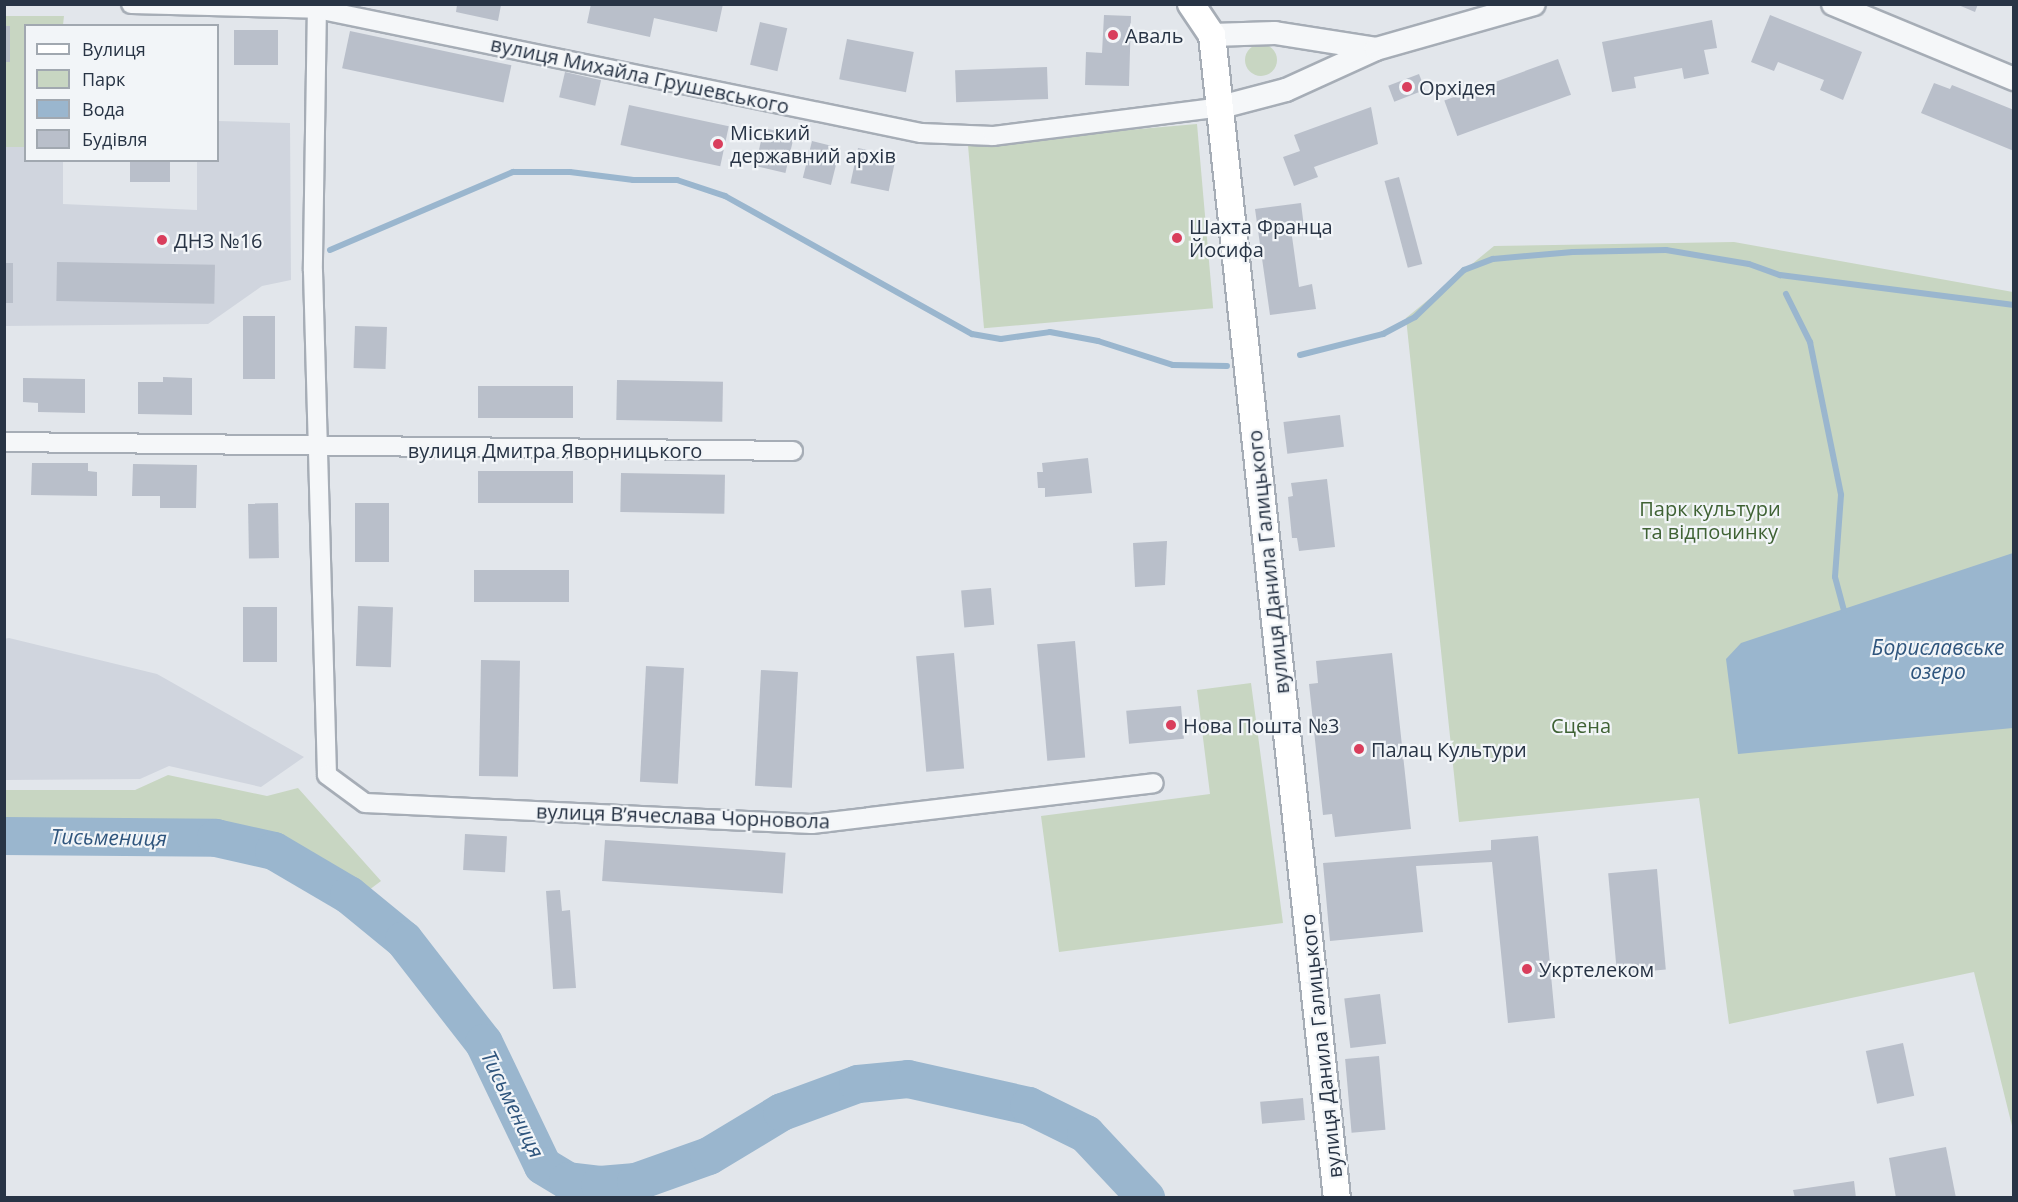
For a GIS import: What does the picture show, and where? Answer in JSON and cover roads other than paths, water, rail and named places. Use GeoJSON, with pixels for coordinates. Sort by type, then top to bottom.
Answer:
{"type":"FeatureCollection","features":[{"type":"Feature","properties":{"kind":"main road"},"geometry":{"type":"LineString","coordinates":[[1191,4],[1212,35]]}},
{"type":"Feature","properties":{"kind":"main road","name":"вулиця Данила Галицького"},"geometry":{"type":"LineString","coordinates":[[1212,35],[1337,1197]]}},
{"type":"Feature","properties":{"kind":"street","name":"вулиця Михайла Грушевського"},"geometry":{"type":"LineString","coordinates":[[131,4],[317,7],[921,133],[993,136],[1221,107]]}},
{"type":"Feature","properties":{"kind":"street"},"geometry":{"type":"LineString","coordinates":[[1221,107],[1286,90],[1376,49],[1534,4]]}},
{"type":"Feature","properties":{"kind":"street"},"geometry":{"type":"LineString","coordinates":[[1833,4],[2013,79]]}},
{"type":"Feature","properties":{"kind":"street"},"geometry":{"type":"LineString","coordinates":[[317,7],[313,271],[317,448]]}},
{"type":"Feature","properties":{"kind":"street"},"geometry":{"type":"LineString","coordinates":[[1212,35],[1275,33],[1376,49]]}},
{"type":"Feature","properties":{"kind":"street","name":"вулиця Дмитра Яворницького"},"geometry":{"type":"LineString","coordinates":[[4,442],[317,448],[793,451]]}},
{"type":"Feature","properties":{"kind":"street","name":"вулиця Вʼячеслава Чорновола"},"geometry":{"type":"LineString","coordinates":[[317,448],[327,775],[365,803],[812,824],[1154,783]]}},
{"type":"Feature","properties":{"kind":"water","name":"Бориславське озеро"},"geometry":{"type":"Polygon","coordinates":[[[2013,553],[2013,728],[1738,754],[1726,659],[1741,643],[2013,553]]]}},
{"type":"Feature","properties":{"kind":"waterway"},"geometry":{"type":"LineString","coordinates":[[330,250],[513,172],[570,172],[633,180],[677,180],[725,196],[972,334],[1001,339],[1050,332],[1098,341],[1173,365],[1227,366]]}},
{"type":"Feature","properties":{"kind":"waterway"},"geometry":{"type":"LineString","coordinates":[[1300,355],[1383,334],[1415,317],[1464,270],[1493,259],[1573,252],[1666,250],[1749,264],[1780,275],[2014,305]]}},
{"type":"Feature","properties":{"kind":"waterway"},"geometry":{"type":"LineString","coordinates":[[1786,294],[1810,342],[1841,495],[1835,577],[1844,611]]}},
{"type":"Feature","properties":{"kind":"waterway","name":"Тисьмениця"},"geometry":{"type":"LineString","coordinates":[[4,836],[216,838],[274,851],[349,895],[404,940],[484,1043],[543,1166],[568,1181],[600,1185],[636,1182],[709,1156],[782,1112],[858,1084],[908,1079],[1029,1106],[1086,1134],[1146,1198]]}},
{"type":"Feature","properties":{"kind":"place","name":"Аваль"},"geometry":{"type":"Point","coordinates":[1113,35]}},
{"type":"Feature","properties":{"kind":"place","name":"Орхідея"},"geometry":{"type":"Point","coordinates":[1407,87]}},
{"type":"Feature","properties":{"kind":"place","name":"Міський державний архів"},"geometry":{"type":"Point","coordinates":[718,144]}},
{"type":"Feature","properties":{"kind":"place","name":"Шахта Франца Йосифа"},"geometry":{"type":"Point","coordinates":[1177,238]}},
{"type":"Feature","properties":{"kind":"place","name":"ДНЗ №16"},"geometry":{"type":"Point","coordinates":[162,240]}},
{"type":"Feature","properties":{"kind":"place","name":"Нова Пошта №3"},"geometry":{"type":"Point","coordinates":[1171,725]}},
{"type":"Feature","properties":{"kind":"place","name":"Палац Культури"},"geometry":{"type":"Point","coordinates":[1359,749]}},
{"type":"Feature","properties":{"kind":"place","name":"Укртелеком"},"geometry":{"type":"Point","coordinates":[1527,969]}},
{"type":"Feature","properties":{"kind":"park label","name":"Парк культури та відпочинку"},"geometry":{"type":"Point","coordinates":[1710,520]}},
{"type":"Feature","properties":{"kind":"park label","name":"Сцена"},"geometry":{"type":"Point","coordinates":[1581,725]}}]}
